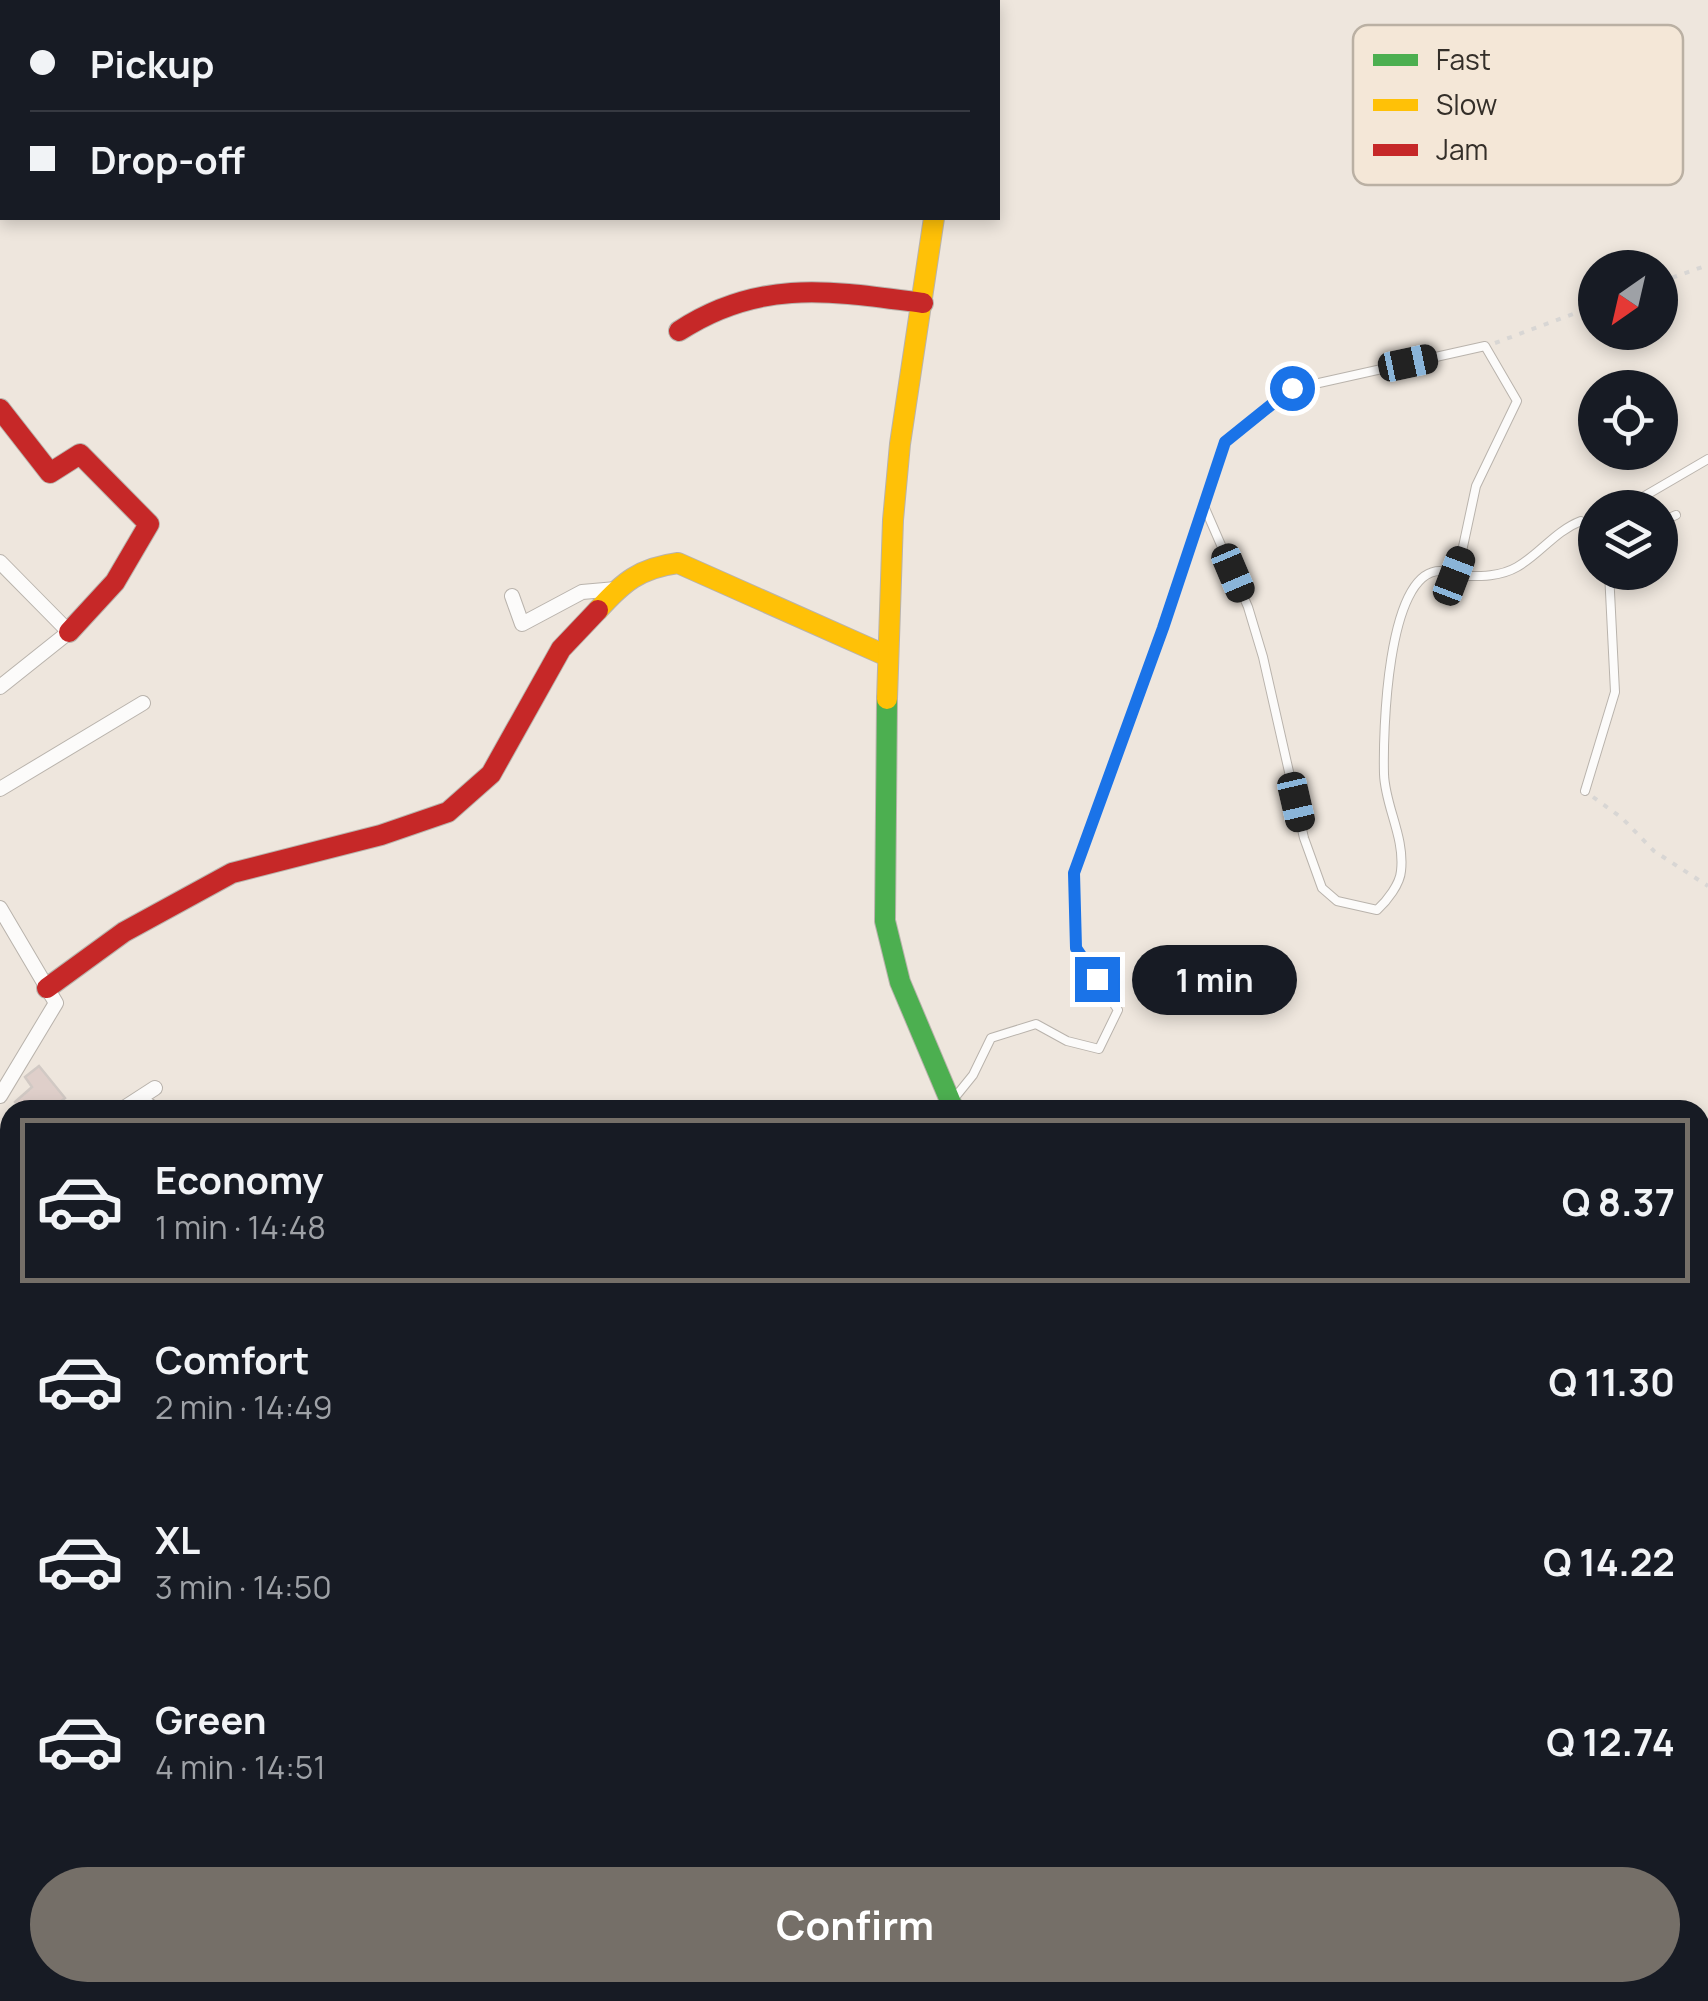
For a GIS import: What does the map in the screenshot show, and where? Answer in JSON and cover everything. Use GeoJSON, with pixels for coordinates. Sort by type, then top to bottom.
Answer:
{"type":"FeatureCollection","features":[{"type":"Feature","properties":{"kind":"street"},"geometry":{"type":"LineString","coordinates":[[934,220],[900,444],[887,656],[885,921],[900,982],[950,1100]]}},
{"type":"Feature","properties":{"kind":"street"},"geometry":{"type":"LineString","coordinates":[[678,330],[699,314],[728,302],[802,290],[924,303]]}},
{"type":"Feature","properties":{"kind":"street"},"geometry":{"type":"LineString","coordinates":[[0,409],[50,473],[80,454],[148,524],[136,556],[106,597],[69,632],[0,686]]}},
{"type":"Feature","properties":{"kind":"street"},"geometry":{"type":"LineString","coordinates":[[0,562],[69,632]]}},
{"type":"Feature","properties":{"kind":"street"},"geometry":{"type":"LineString","coordinates":[[47,988],[124,932],[232,873],[380,835],[448,812],[491,774],[561,649],[617,589],[649,566],[678,563],[887,656]]}},
{"type":"Feature","properties":{"kind":"street"},"geometry":{"type":"LineString","coordinates":[[512,596],[522,624],[582,592],[617,589]]}},
{"type":"Feature","properties":{"kind":"street"},"geometry":{"type":"LineString","coordinates":[[0,789],[143,703]]}},
{"type":"Feature","properties":{"kind":"street"},"geometry":{"type":"LineString","coordinates":[[0,908],[56,1003],[0,1096]]}},
{"type":"Feature","properties":{"kind":"street"},"geometry":{"type":"LineString","coordinates":[[135,1100],[155,1088]]}},
{"type":"Feature","properties":{"kind":"lane"},"geometry":{"type":"LineString","coordinates":[[957,1100],[991,1038],[1036,1024],[1067,1041],[1099,1049],[1118,1010],[1076,948],[1074,873],[1225,442],[1292,388],[1486,346],[1518,401],[1476,486],[1462,556],[1454,576]]}},
{"type":"Feature","properties":{"kind":"lane"},"geometry":{"type":"LineString","coordinates":[[1656,490],[1708,460]]}},
{"type":"Feature","properties":{"kind":"lane"},"geometry":{"type":"LineString","coordinates":[[1204,505],[1248,607],[1304,838],[1322,888],[1337,901],[1377,910],[1386,902],[1401,874],[1397,823],[1384,778],[1388,668],[1408,596],[1423,576],[1440,570],[1454,576],[1492,576],[1517,567],[1566,527],[1578,522]]}},
{"type":"Feature","properties":{"kind":"lane"},"geometry":{"type":"LineString","coordinates":[[1586,791],[1615,692],[1610,590]]}},
{"type":"Feature","properties":{"kind":"lane"},"geometry":{"type":"LineString","coordinates":[[140,1096],[146,1100]]}},
{"type":"Feature","properties":{"kind":"path"},"geometry":{"type":"LineString","coordinates":[[1678,275],[1708,264]]}},
{"type":"Feature","properties":{"kind":"path"},"geometry":{"type":"LineString","coordinates":[[1486,346],[1578,312]]}},
{"type":"Feature","properties":{"kind":"path"},"geometry":{"type":"LineString","coordinates":[[1586,791],[1622,818],[1654,851],[1708,886]]}},
{"type":"Feature","properties":{"kind":"building"},"geometry":{"type":"Polygon","coordinates":[[[39,1066],[65,1098],[17,1100],[32,1087],[25,1077],[39,1066]]]}},
{"type":"Feature","properties":{"kind":"traffic: fast"},"geometry":{"type":"LineString","coordinates":[[887,699],[885,921],[900,982],[950,1100]]}},
{"type":"Feature","properties":{"kind":"traffic: slow"},"geometry":{"type":"LineString","coordinates":[[887,699],[893,520],[900,444],[934,220]]}},
{"type":"Feature","properties":{"kind":"traffic: slow"},"geometry":{"type":"LineString","coordinates":[[598,610],[633,578],[678,563],[887,656]]}},
{"type":"Feature","properties":{"kind":"traffic: jam"},"geometry":{"type":"LineString","coordinates":[[679,331],[709,314],[768,296],[827,293],[923,303]]}},
{"type":"Feature","properties":{"kind":"traffic: jam"},"geometry":{"type":"LineString","coordinates":[[0,409],[50,473],[80,454],[149,524],[115,582],[69,632]]}},
{"type":"Feature","properties":{"kind":"traffic: jam"},"geometry":{"type":"LineString","coordinates":[[47,988],[124,932],[232,873],[381,835],[448,812],[491,774],[561,649],[598,610]]}},
{"type":"Feature","properties":{"kind":"route"},"geometry":{"type":"LineString","coordinates":[[1097,979],[1076,948],[1074,873],[1225,442],[1292,388]]}}]}
